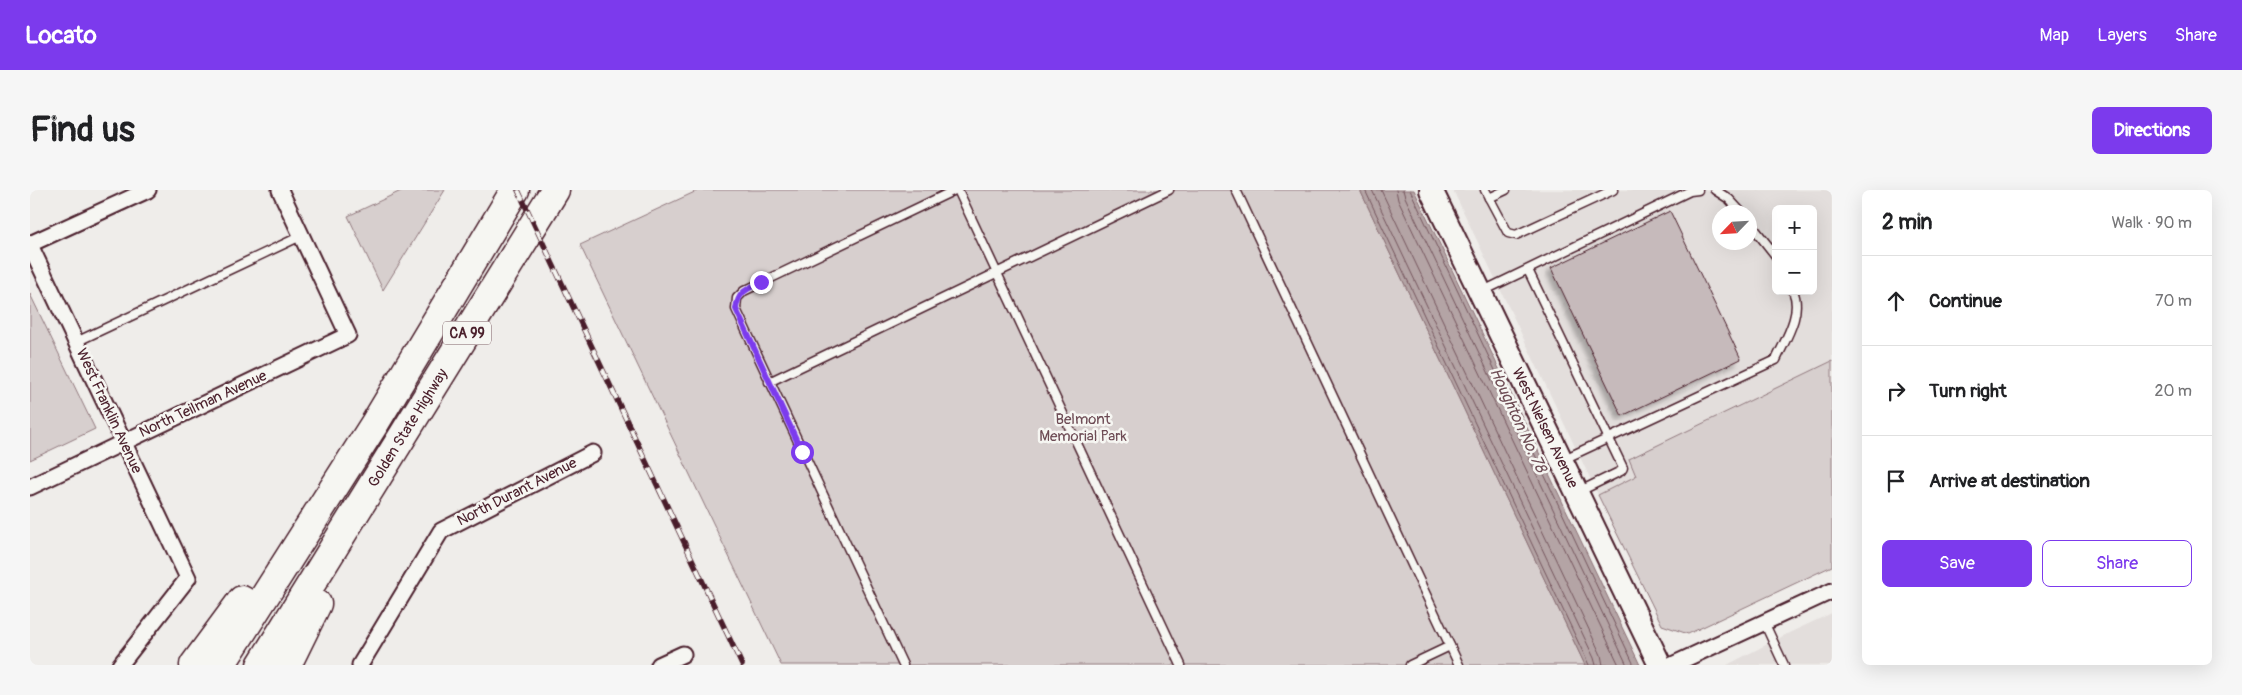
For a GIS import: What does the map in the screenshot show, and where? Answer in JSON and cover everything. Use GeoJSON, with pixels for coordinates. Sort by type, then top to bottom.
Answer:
{"type":"FeatureCollection","features":[{"type":"Feature","properties":{"kind":"highway","name":"Golden State Highway"},"geometry":{"type":"LineString","coordinates":[[221,665],[375,423],[515,190]]}},
{"type":"Feature","properties":{"kind":"highway","name":"Golden State Highway"},"geometry":{"type":"LineString","coordinates":[[261,665],[555,190]]}},
{"type":"Feature","properties":{"kind":"highway"},"geometry":{"type":"LineString","coordinates":[[194,665],[375,423]]}},
{"type":"Feature","properties":{"kind":"highway"},"geometry":{"type":"LineString","coordinates":[[287,665],[378,476]]}},
{"type":"Feature","properties":{"kind":"street"},"geometry":{"type":"LineString","coordinates":[[30,245],[148,190]]}},
{"type":"Feature","properties":{"kind":"street"},"geometry":{"type":"LineString","coordinates":[[280,190],[301,236]]}},
{"type":"Feature","properties":{"kind":"street","name":"West Nielsen Avenue"},"geometry":{"type":"LineString","coordinates":[[1433,191],[1480,293],[1660,665]]}},
{"type":"Feature","properties":{"kind":"street","name":"North Teilman Avenue"},"geometry":{"type":"LineString","coordinates":[[30,487],[348,335],[301,236]]}},
{"type":"Feature","properties":{"kind":"street","name":"West Franklin Avenue"},"geometry":{"type":"LineString","coordinates":[[30,245],[188,578],[120,665]]}},
{"type":"Feature","properties":{"kind":"street","name":"North Durant Avenue"},"geometry":{"type":"LineString","coordinates":[[360,665],[441,532],[593,453]]}},
{"type":"Feature","properties":{"kind":"street"},"geometry":{"type":"LineString","coordinates":[[1672,665],[1832,590]]}},
{"type":"Feature","properties":{"kind":"street"},"geometry":{"type":"LineString","coordinates":[[660,665],[683,654]]}},
{"type":"Feature","properties":{"kind":"lane"},"geometry":{"type":"LineString","coordinates":[[903,665],[769,382],[736,309],[737,298],[744,290],[957,190],[1181,665]]}},
{"type":"Feature","properties":{"kind":"lane"},"geometry":{"type":"LineString","coordinates":[[769,382],[1169,190]]}},
{"type":"Feature","properties":{"kind":"lane"},"geometry":{"type":"LineString","coordinates":[[1236,190],[1459,665]]}},
{"type":"Feature","properties":{"kind":"lane"},"geometry":{"type":"LineString","coordinates":[[1485,190],[1508,233],[1516,235],[1613,190]]}},
{"type":"Feature","properties":{"kind":"lane"},"geometry":{"type":"LineString","coordinates":[[1489,198],[1506,190]]}},
{"type":"Feature","properties":{"kind":"lane"},"geometry":{"type":"LineString","coordinates":[[1480,293],[1690,191],[1698,190]]}},
{"type":"Feature","properties":{"kind":"lane"},"geometry":{"type":"LineString","coordinates":[[1715,190],[1729,199],[1734,205]]}},
{"type":"Feature","properties":{"kind":"lane"},"geometry":{"type":"LineString","coordinates":[[1757,232],[1772,251]]}},
{"type":"Feature","properties":{"kind":"lane"},"geometry":{"type":"LineString","coordinates":[[76,342],[301,236]]}},
{"type":"Feature","properties":{"kind":"lane"},"geometry":{"type":"LineString","coordinates":[[1528,270],[1623,468],[1621,471],[1576,493]]}},
{"type":"Feature","properties":{"kind":"lane"},"geometry":{"type":"LineString","coordinates":[[1561,460],[1776,360],[1797,310],[1795,295]]}},
{"type":"Feature","properties":{"kind":"lane"},"geometry":{"type":"LineString","coordinates":[[1764,622],[1784,665]]}},
{"type":"Feature","properties":{"kind":"lane"},"geometry":{"type":"LineString","coordinates":[[1410,665],[1450,646]]}},
{"type":"Feature","properties":{"kind":"shaded area"},"geometry":{"type":"Polygon","coordinates":[[[1453,190],[1832,190],[1832,361],[1629,459],[1636,476],[1598,495],[1453,190]]]}},
{"type":"Feature","properties":{"kind":"shaded area"},"geometry":{"type":"Polygon","coordinates":[[[1832,613],[1832,665],[1727,665],[1791,632],[1832,613]]]}},
{"type":"Feature","properties":{"kind":"green space"},"geometry":{"type":"Polygon","coordinates":[[[403,190],[445,190],[383,290],[348,216],[403,190]]]}},
{"type":"Feature","properties":{"kind":"green space","name":"Belmont Memorial Park"},"geometry":{"type":"Polygon","coordinates":[[[699,190],[1360,190],[1585,665],[781,665],[580,245],[699,190]]]}},
{"type":"Feature","properties":{"kind":"green space"},"geometry":{"type":"Polygon","coordinates":[[[30,294],[95,429],[30,460],[30,294]]]}},
{"type":"Feature","properties":{"kind":"green space"},"geometry":{"type":"Polygon","coordinates":[[[1832,361],[1832,566],[1688,634],[1662,625],[1598,495],[1636,476],[1629,459],[1832,361]]]}},
{"type":"Feature","properties":{"kind":"water","name":"Houghton No. 78"},"geometry":{"type":"Polygon","coordinates":[[[1360,190],[1414,190],[1640,665],[1585,665],[1360,190]]]}},
{"type":"Feature","properties":{"kind":"building"},"geometry":{"type":"Polygon","coordinates":[[[1670,211],[1741,359],[1622,416],[1551,268],[1670,211]]]}},
{"type":"Feature","properties":{"kind":"railway"},"geometry":{"type":"LineString","coordinates":[[518,190],[742,665]]}},
{"type":"Feature","properties":{"kind":"route"},"geometry":{"type":"LineString","coordinates":[[761,282],[744,290],[737,298],[736,309],[802,452]]}}]}
